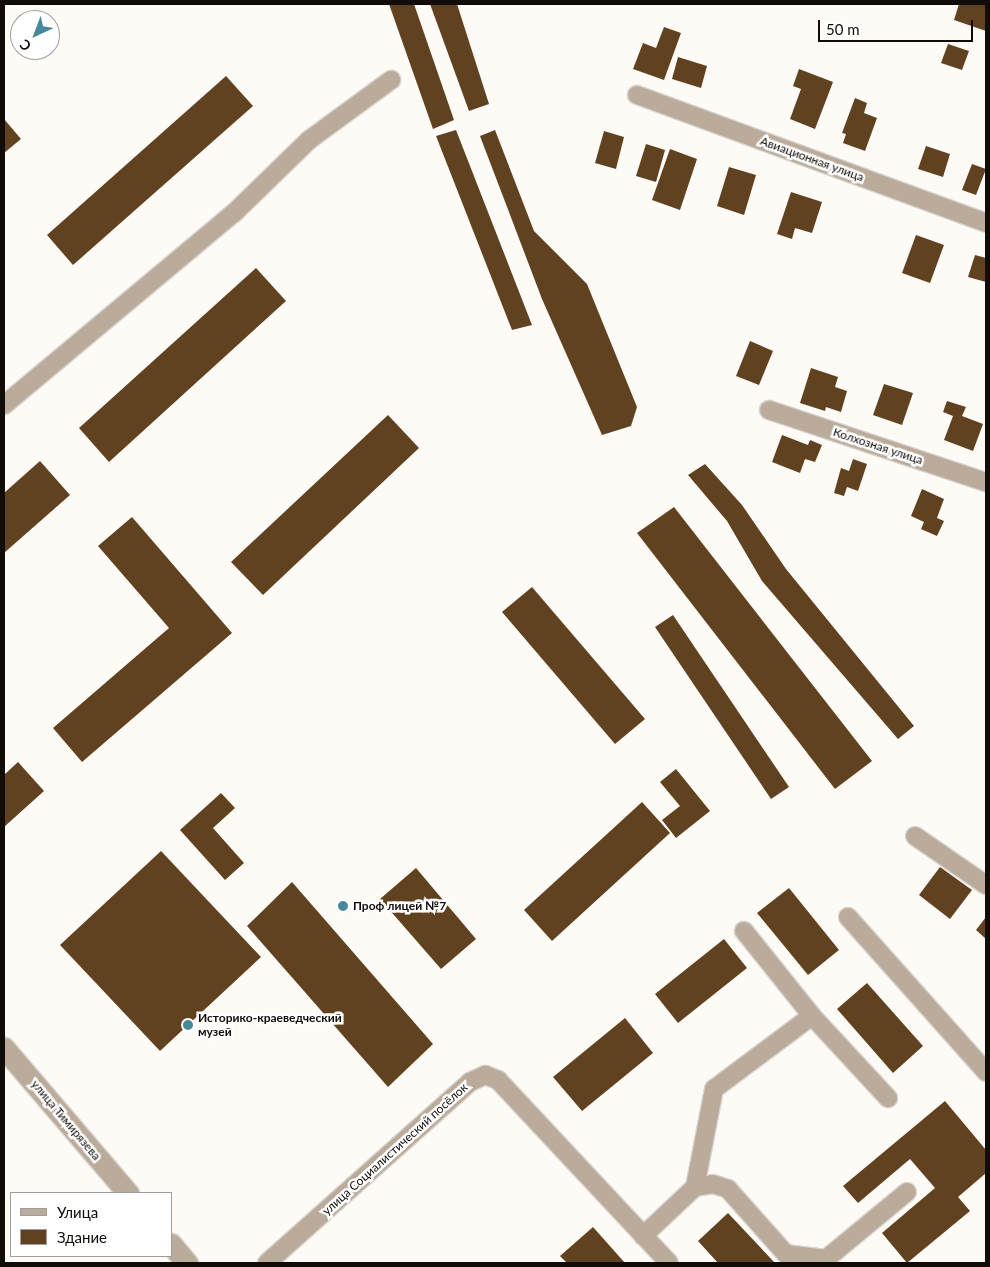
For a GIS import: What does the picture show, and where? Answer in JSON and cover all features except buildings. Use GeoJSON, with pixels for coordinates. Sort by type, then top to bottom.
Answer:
{"type":"FeatureCollection","features":[{"type":"Feature","properties":{"kind":"street"},"geometry":{"type":"LineString","coordinates":[[4,405],[234,213],[309,140],[391,80]]}},
{"type":"Feature","properties":{"kind":"street","name":"Авиационная улица"},"geometry":{"type":"LineString","coordinates":[[637,94],[986,223]]}},
{"type":"Feature","properties":{"kind":"street","name":"Колхозная улица"},"geometry":{"type":"LineString","coordinates":[[769,410],[986,482]]}},
{"type":"Feature","properties":{"kind":"street"},"geometry":{"type":"LineString","coordinates":[[915,836],[986,885]]}},
{"type":"Feature","properties":{"kind":"street"},"geometry":{"type":"LineString","coordinates":[[848,917],[986,1072]]}},
{"type":"Feature","properties":{"kind":"street"},"geometry":{"type":"LineString","coordinates":[[744,931],[812,1016],[888,1098]]}},
{"type":"Feature","properties":{"kind":"street"},"geometry":{"type":"LineString","coordinates":[[643,1236],[694,1187],[714,1089],[812,1016]]}},
{"type":"Feature","properties":{"kind":"street","name":"улица Тимирязева"},"geometry":{"type":"LineString","coordinates":[[4,1048],[127,1192]]}},
{"type":"Feature","properties":{"kind":"street","name":"улица Социалистический посёлок"},"geometry":{"type":"LineString","coordinates":[[267,1263],[470,1082],[485,1075],[498,1080],[669,1263]]}},
{"type":"Feature","properties":{"kind":"street"},"geometry":{"type":"LineString","coordinates":[[694,1187],[713,1184],[728,1189],[790,1259],[826,1258],[907,1192]]}},
{"type":"Feature","properties":{"kind":"street"},"geometry":{"type":"LineString","coordinates":[[172,1245],[187,1263]]}},
{"type":"Feature","properties":{"kind":"place","name":"Проф лицей №7"},"geometry":{"type":"Point","coordinates":[343,906]}},
{"type":"Feature","properties":{"kind":"place","name":"Историко-краеведческий музей"},"geometry":{"type":"Point","coordinates":[188,1025]}}]}
